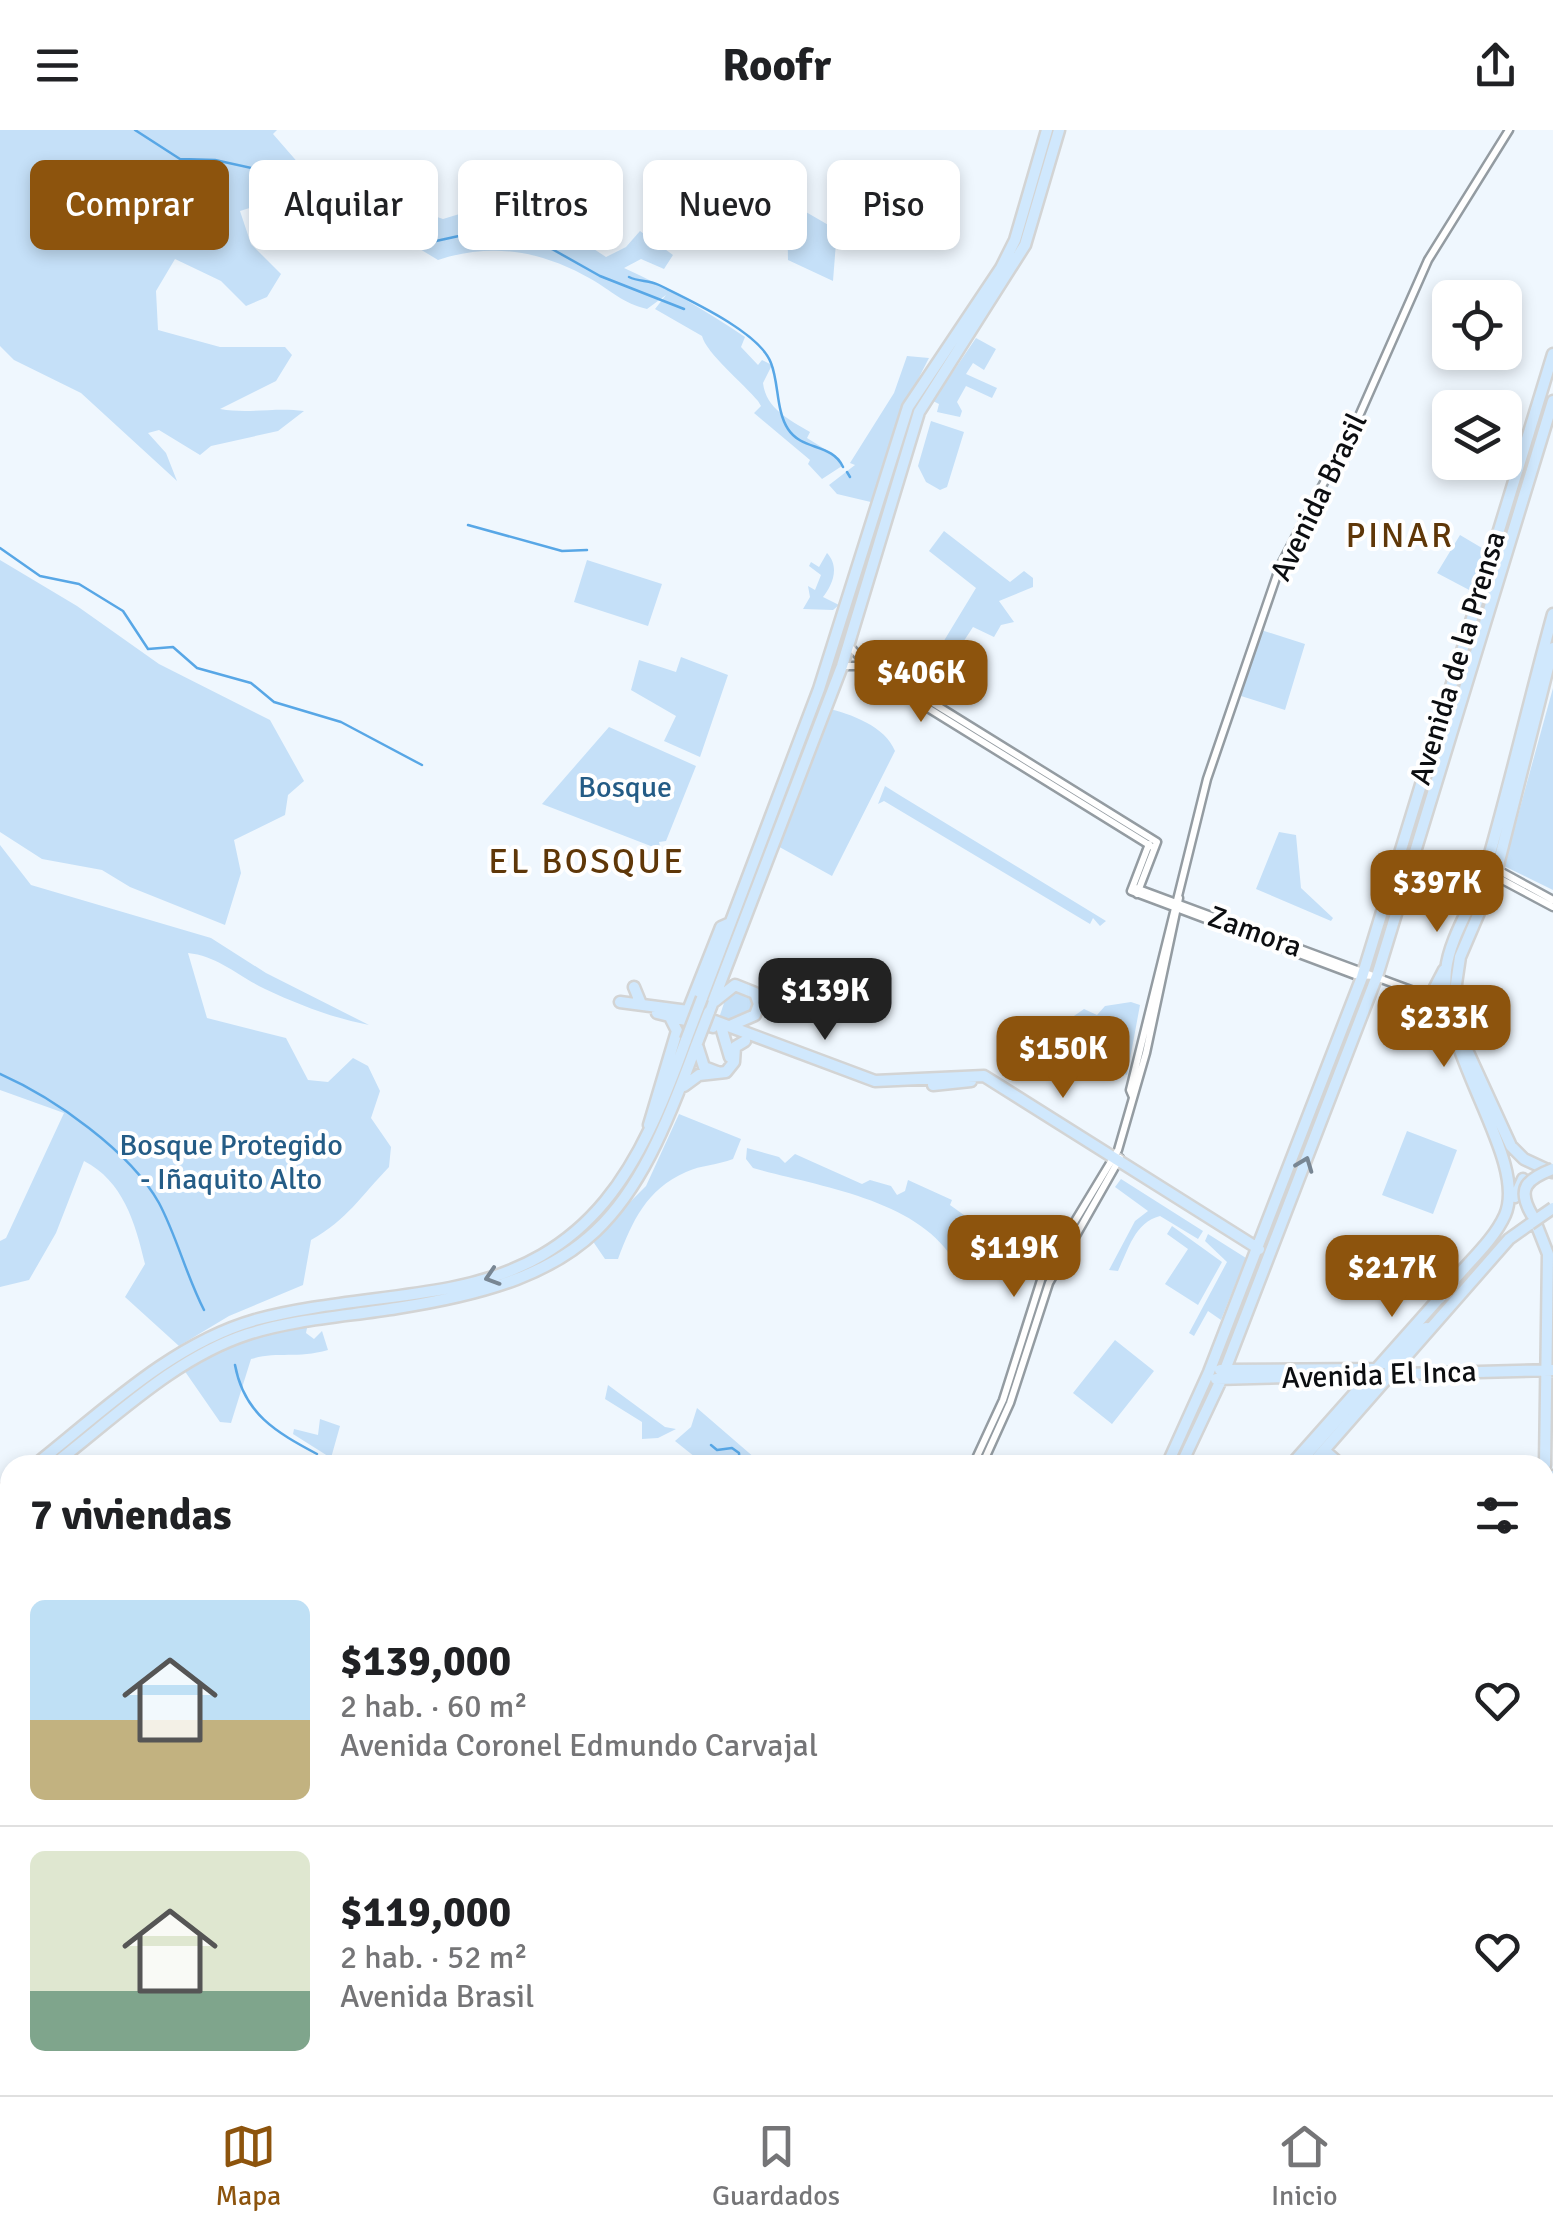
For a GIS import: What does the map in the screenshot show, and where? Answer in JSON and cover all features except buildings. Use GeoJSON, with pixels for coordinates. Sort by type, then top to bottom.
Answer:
{"type":"FeatureCollection","features":[{"type":"Feature","properties":{"kind":"main road"},"geometry":{"type":"LineString","coordinates":[[704,1001],[842,666],[919,412],[1011,273],[1025,245],[1047,130]]}},
{"type":"Feature","properties":{"kind":"main road"},"geometry":{"type":"LineString","coordinates":[[726,925],[819,689],[908,407],[1001,268],[1059,130]]}},
{"type":"Feature","properties":{"kind":"main road","name":"Avenida de la Prensa"},"geometry":{"type":"LineString","coordinates":[[1369,976],[1553,354]]}},
{"type":"Feature","properties":{"kind":"main road","name":"Avenida de la Prensa"},"geometry":{"type":"LineString","coordinates":[[1171,1455],[1261,1254],[1369,976],[1553,401]]}},
{"type":"Feature","properties":{"kind":"main road"},"geometry":{"type":"LineString","coordinates":[[1430,997],[1491,870],[1553,614]]}},
{"type":"Feature","properties":{"kind":"main road"},"geometry":{"type":"LineString","coordinates":[[1553,648],[1491,870],[1460,957],[1450,1004],[1510,1146],[1524,1158],[1553,1169]]}},
{"type":"Feature","properties":{"kind":"main road"},"geometry":{"type":"LineString","coordinates":[[66,1455],[168,1376],[232,1340],[276,1327],[486,1293],[556,1260],[605,1224],[653,1156],[680,1090],[730,906]]}},
{"type":"Feature","properties":{"kind":"main road"},"geometry":{"type":"LineString","coordinates":[[1316,1455],[1495,1232],[1510,1202],[1510,1174],[1456,1047],[1446,965]]}},
{"type":"Feature","properties":{"kind":"main road"},"geometry":{"type":"LineString","coordinates":[[724,1028],[752,1018],[758,1007],[755,993],[735,985],[680,1013],[620,1006],[642,1004],[680,1013],[724,1028],[888,1083],[984,1076],[1261,1254]]}},
{"type":"Feature","properties":{"kind":"main road"},"geometry":{"type":"LineString","coordinates":[[634,988],[642,1004]]}},
{"type":"Feature","properties":{"kind":"main road"},"geometry":{"type":"LineString","coordinates":[[646,1143],[680,1013]]}},
{"type":"Feature","properties":{"kind":"main road"},"geometry":{"type":"LineString","coordinates":[[724,1028],[745,1040],[887,1090],[984,1083],[1116,1160]]}},
{"type":"Feature","properties":{"kind":"main road"},"geometry":{"type":"LineString","coordinates":[[694,1042],[704,1067],[714,1072],[724,1070],[730,1058],[724,1028]]}},
{"type":"Feature","properties":{"kind":"main road"},"geometry":{"type":"LineString","coordinates":[[680,1090],[697,1076],[726,1072],[734,1062],[735,1047],[745,1040]]}},
{"type":"Feature","properties":{"kind":"main road"},"geometry":{"type":"LineString","coordinates":[[48,1455],[160,1366],[212,1337],[256,1320],[480,1281],[549,1251],[597,1215],[646,1143],[694,1042]]}},
{"type":"Feature","properties":{"kind":"main road"},"geometry":{"type":"LineString","coordinates":[[1490,1102],[1524,1152],[1553,1169]]}},
{"type":"Feature","properties":{"kind":"main road"},"geometry":{"type":"LineString","coordinates":[[1459,1298],[1503,1227],[1524,1177],[1553,1169]]}},
{"type":"Feature","properties":{"kind":"main road"},"geometry":{"type":"LineString","coordinates":[[1545,1455],[1550,1367],[1548,1270],[1546,1244],[1531,1219],[1524,1186],[1534,1176],[1553,1169]]}},
{"type":"Feature","properties":{"kind":"main road"},"geometry":{"type":"LineString","coordinates":[[1440,1298],[1531,1219],[1553,1210]]}},
{"type":"Feature","properties":{"kind":"main road"},"geometry":{"type":"LineString","coordinates":[[1381,1372],[1409,1357],[1459,1298],[1525,1234],[1539,1240],[1548,1270]]}},
{"type":"Feature","properties":{"kind":"main road","name":"Avenida de la Prensa"},"geometry":{"type":"LineString","coordinates":[[1186,1455],[1223,1374],[1261,1254]]}},
{"type":"Feature","properties":{"kind":"main road"},"geometry":{"type":"LineString","coordinates":[[1310,1455],[1482,1262]]}},
{"type":"Feature","properties":{"kind":"main road"},"geometry":{"type":"LineString","coordinates":[[1409,1357],[1416,1370]]}},
{"type":"Feature","properties":{"kind":"main road","name":"Avenida El Inca"},"geometry":{"type":"LineString","coordinates":[[1381,1372],[1550,1367]]}},
{"type":"Feature","properties":{"kind":"main road","name":"Avenida El Inca"},"geometry":{"type":"LineString","coordinates":[[1207,1376],[1550,1367]]}},
{"type":"Feature","properties":{"kind":"main road"},"geometry":{"type":"LineString","coordinates":[[1324,1450],[1330,1455]]}},
{"type":"Feature","properties":{"kind":"street","name":"Avenida Brasil"},"geometry":{"type":"LineString","coordinates":[[986,1455],[1010,1402],[1048,1283],[1116,1160],[1208,779],[1280,566],[1357,422],[1428,260],[1509,130]]}},
{"type":"Feature","properties":{"kind":"street"},"geometry":{"type":"LineString","coordinates":[[848,644],[862,659],[1153,843]]}},
{"type":"Feature","properties":{"kind":"street"},"geometry":{"type":"LineString","coordinates":[[842,666],[860,666],[1153,843]]}},
{"type":"Feature","properties":{"kind":"street","name":"Zamora"},"geometry":{"type":"LineString","coordinates":[[1153,843],[1135,890],[1450,1004]]}},
{"type":"Feature","properties":{"kind":"street"},"geometry":{"type":"LineString","coordinates":[[1491,870],[1553,904]]}},
{"type":"Feature","properties":{"kind":"street","name":"Avenida Brasil"},"geometry":{"type":"LineString","coordinates":[[977,1455],[1007,1384],[1043,1274],[1116,1160]]}},
{"type":"Feature","properties":{"kind":"street"},"geometry":{"type":"LineString","coordinates":[[997,1385],[1007,1384]]}},
{"type":"Feature","properties":{"kind":"green space"},"geometry":{"type":"Polygon","coordinates":[[[0,130],[277,130],[273,134],[296,160],[249,160],[249,208],[240,211],[249,250],[257,250],[281,274],[267,297],[246,306],[221,281],[175,259],[156,291],[158,330],[220,347],[285,347],[292,355],[276,381],[220,409],[304,411],[278,431],[211,446],[200,455],[159,430],[148,433],[166,453],[177,481],[81,393],[14,360],[0,346],[0,130]]]}},
{"type":"Feature","properties":{"kind":"green space"},"geometry":{"type":"Polygon","coordinates":[[[807,213],[827,224],[827,250],[835,250],[833,281],[788,260],[788,250],[807,250],[807,213]]]}},
{"type":"Feature","properties":{"kind":"green space"},"geometry":{"type":"Polygon","coordinates":[[[458,214],[458,250],[595,250],[606,257],[623,250],[640,231],[643,250],[666,250],[673,255],[664,269],[641,259],[624,268],[745,337],[741,347],[758,365],[762,360],[772,365],[763,383],[774,407],[810,432],[807,438],[839,458],[842,466],[822,479],[808,464],[810,460],[754,413],[761,406],[758,401],[718,360],[702,336],[655,309],[666,295],[647,309],[624,300],[573,269],[516,252],[478,251],[438,260],[422,250],[438,250],[438,217],[458,214]]]}},
{"type":"Feature","properties":{"kind":"green space"},"geometry":{"type":"Polygon","coordinates":[[[976,338],[996,349],[984,370],[973,363],[966,374],[997,388],[992,398],[966,386],[957,402],[962,411],[960,417],[937,412],[939,404],[933,401],[976,338]]]}},
{"type":"Feature","properties":{"kind":"green space"},"geometry":{"type":"Polygon","coordinates":[[[907,356],[929,358],[898,418],[875,503],[837,494],[829,485],[855,465],[850,463],[894,393],[907,356]]]}},
{"type":"Feature","properties":{"kind":"green space"},"geometry":{"type":"Polygon","coordinates":[[[931,421],[964,432],[947,487],[940,490],[926,482],[918,466],[931,421]]]}},
{"type":"Feature","properties":{"kind":"green space"},"geometry":{"type":"Polygon","coordinates":[[[944,531],[1010,582],[1024,571],[1033,578],[1033,587],[999,601],[1014,622],[1001,625],[994,637],[973,627],[958,650],[942,644],[976,588],[929,551],[944,531]]]}},
{"type":"Feature","properties":{"kind":"green space"},"geometry":{"type":"Polygon","coordinates":[[[1460,535],[1487,551],[1473,592],[1437,573],[1460,535]]]}},
{"type":"Feature","properties":{"kind":"green space"},"geometry":{"type":"Polygon","coordinates":[[[827,553],[834,571],[823,597],[839,605],[833,610],[803,609],[810,597],[808,586],[815,590],[821,575],[809,566],[811,562],[819,567],[827,553]]]}},
{"type":"Feature","properties":{"kind":"green space"},"geometry":{"type":"Polygon","coordinates":[[[0,560],[77,606],[159,664],[270,720],[304,781],[288,795],[285,815],[234,840],[241,873],[225,925],[130,887],[102,870],[42,859],[0,832],[0,560]]]}},
{"type":"Feature","properties":{"kind":"green space"},"geometry":{"type":"Polygon","coordinates":[[[587,560],[662,584],[648,626],[574,602],[587,560]]]}},
{"type":"Feature","properties":{"kind":"green space"},"geometry":{"type":"Polygon","coordinates":[[[1261,630],[1305,644],[1285,710],[1241,696],[1261,630]]]}},
{"type":"Feature","properties":{"kind":"green space"},"geometry":{"type":"Polygon","coordinates":[[[681,657],[728,675],[700,757],[664,741],[676,716],[631,690],[639,660],[676,672],[681,657]]]}},
{"type":"Feature","properties":{"kind":"green space"},"geometry":{"type":"Polygon","coordinates":[[[1553,688],[1553,890],[1504,866],[1553,688]]]}},
{"type":"Feature","properties":{"kind":"green space"},"geometry":{"type":"Polygon","coordinates":[[[826,708],[875,728],[895,751],[832,876],[774,844],[826,708]]]}},
{"type":"Feature","properties":{"kind":"green space","name":"Bosque"},"geometry":{"type":"Polygon","coordinates":[[[609,727],[696,766],[666,841],[659,842],[661,850],[542,804],[609,727]]]}},
{"type":"Feature","properties":{"kind":"green space"},"geometry":{"type":"Polygon","coordinates":[[[885,786],[1106,921],[1100,926],[1093,918],[1090,924],[884,801],[878,804],[885,786]]]}},
{"type":"Feature","properties":{"kind":"green space"},"geometry":{"type":"Polygon","coordinates":[[[1279,832],[1296,835],[1301,888],[1333,918],[1331,921],[1256,889],[1279,832]]]}},
{"type":"Feature","properties":{"kind":"green space","name":"Bosque Protegido - Iñaquito Alto"},"geometry":{"type":"Polygon","coordinates":[[[0,845],[31,885],[211,938],[266,973],[369,1025],[303,1006],[218,962],[188,953],[207,1018],[286,1038],[308,1080],[328,1082],[353,1058],[368,1066],[380,1091],[371,1118],[391,1147],[389,1167],[344,1216],[311,1240],[303,1285],[229,1316],[179,1346],[125,1297],[145,1264],[137,1233],[118,1191],[84,1161],[56,1233],[29,1280],[0,1287],[0,1241],[6,1238],[64,1113],[0,1090],[0,845]]]}},
{"type":"Feature","properties":{"kind":"green space"},"geometry":{"type":"Polygon","coordinates":[[[736,990],[752,994],[757,1003],[753,1014],[729,1023],[719,1018],[725,1000],[736,990]]]}},
{"type":"Feature","properties":{"kind":"green space"},"geometry":{"type":"Polygon","coordinates":[[[1131,1002],[1140,1005],[1127,1075],[1103,1067],[1100,1036],[1063,1023],[1058,1038],[1052,1032],[1058,1018],[1071,1018],[1084,1009],[1097,1015],[1105,1006],[1131,1002]]]}},
{"type":"Feature","properties":{"kind":"green space"},"geometry":{"type":"Polygon","coordinates":[[[679,1114],[741,1139],[733,1159],[672,1179],[643,1208],[618,1259],[605,1259],[592,1240],[646,1186],[679,1114]]]}},
{"type":"Feature","properties":{"kind":"green space"},"geometry":{"type":"Polygon","coordinates":[[[1407,1131],[1457,1150],[1433,1214],[1382,1195],[1407,1131]]]}},
{"type":"Feature","properties":{"kind":"green space"},"geometry":{"type":"Polygon","coordinates":[[[747,1148],[779,1157],[785,1163],[795,1154],[862,1184],[870,1180],[891,1186],[897,1195],[905,1191],[908,1180],[952,1200],[950,1205],[1000,1241],[956,1264],[940,1242],[894,1210],[753,1168],[746,1159],[747,1148]]]}},
{"type":"Feature","properties":{"kind":"green space"},"geometry":{"type":"Polygon","coordinates":[[[1121,1179],[1203,1231],[1198,1239],[1160,1216],[1151,1219],[1138,1231],[1118,1271],[1109,1270],[1135,1221],[1148,1211],[1115,1187],[1121,1179]]]}},
{"type":"Feature","properties":{"kind":"green space"},"geometry":{"type":"Polygon","coordinates":[[[1172,1226],[1222,1262],[1198,1305],[1165,1284],[1188,1249],[1167,1234],[1172,1226]]]}},
{"type":"Feature","properties":{"kind":"green space"},"geometry":{"type":"Polygon","coordinates":[[[1208,1234],[1246,1258],[1221,1320],[1208,1311],[1194,1336],[1189,1333],[1227,1262],[1205,1241],[1208,1234]]]}},
{"type":"Feature","properties":{"kind":"green space"},"geometry":{"type":"Polygon","coordinates":[[[308,1323],[306,1333],[314,1339],[322,1331],[328,1350],[251,1359],[231,1423],[220,1422],[184,1370],[226,1347],[308,1323]]]}},
{"type":"Feature","properties":{"kind":"green space"},"geometry":{"type":"Polygon","coordinates":[[[1115,1340],[1154,1371],[1112,1424],[1073,1393],[1115,1340]]]}},
{"type":"Feature","properties":{"kind":"green space"},"geometry":{"type":"Polygon","coordinates":[[[608,1385],[665,1427],[676,1429],[658,1438],[642,1439],[642,1422],[605,1399],[608,1385]]]}},
{"type":"Feature","properties":{"kind":"green space"},"geometry":{"type":"Polygon","coordinates":[[[697,1408],[751,1455],[692,1455],[675,1441],[691,1427],[697,1408]]]}},
{"type":"Feature","properties":{"kind":"green space"},"geometry":{"type":"Polygon","coordinates":[[[320,1419],[340,1426],[332,1455],[293,1434],[294,1429],[318,1435],[320,1419]]]}},
{"type":"Feature","properties":{"kind":"waterway"},"geometry":{"type":"LineString","coordinates":[[135,130],[180,159],[215,160],[288,176],[321,190],[352,213],[414,236],[436,241],[468,234],[520,239],[552,249],[600,276],[684,309]]}},
{"type":"Feature","properties":{"kind":"waterway"},"geometry":{"type":"LineString","coordinates":[[629,277],[655,283],[687,299],[753,340],[771,363],[781,414],[788,429],[801,441],[832,454],[843,467]]}},
{"type":"Feature","properties":{"kind":"waterway"},"geometry":{"type":"LineString","coordinates":[[847,472],[850,477]]}},
{"type":"Feature","properties":{"kind":"waterway"},"geometry":{"type":"LineString","coordinates":[[468,525],[562,551],[587,550]]}},
{"type":"Feature","properties":{"kind":"waterway"},"geometry":{"type":"LineString","coordinates":[[0,548],[40,576],[79,584],[123,611],[148,649],[173,647],[197,668],[251,683],[274,702],[341,722],[422,765]]}},
{"type":"Feature","properties":{"kind":"waterway"},"geometry":{"type":"LineString","coordinates":[[0,1074],[66,1112],[130,1164],[159,1203],[204,1310]]}},
{"type":"Feature","properties":{"kind":"waterway"},"geometry":{"type":"LineString","coordinates":[[235,1365],[246,1396],[264,1420],[317,1454]]}},
{"type":"Feature","properties":{"kind":"waterway"},"geometry":{"type":"LineString","coordinates":[[711,1445],[717,1450],[732,1448],[739,1455]]}},
{"type":"Feature","properties":{"kind":"district","name":"PINAR"},"geometry":{"type":"Point","coordinates":[1400,535]}},
{"type":"Feature","properties":{"kind":"district","name":"EL BOSQUE"},"geometry":{"type":"Point","coordinates":[587,861]}}]}
